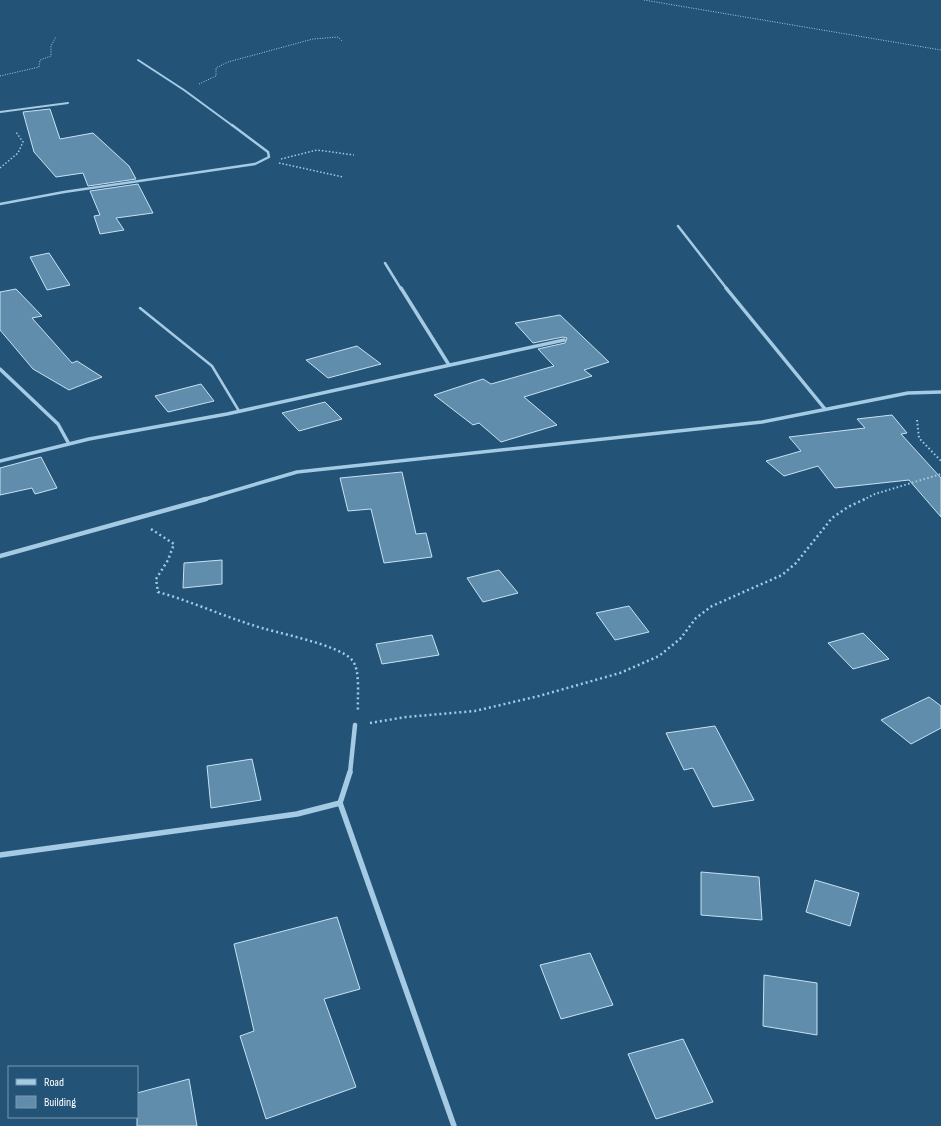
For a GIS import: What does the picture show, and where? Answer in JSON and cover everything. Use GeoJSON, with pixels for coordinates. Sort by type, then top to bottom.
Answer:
{"type":"FeatureCollection","features":[{"type":"Feature","properties":{"kind":"street"},"geometry":{"type":"LineString","coordinates":[[0,204],[64,192],[232,168],[263,161],[269,157],[268,152],[184,90],[138,60]]}},
{"type":"Feature","properties":{"kind":"street"},"geometry":{"type":"LineString","coordinates":[[0,112],[68,103]]}},
{"type":"Feature","properties":{"kind":"street"},"geometry":{"type":"LineString","coordinates":[[678,226],[825,409]]}},
{"type":"Feature","properties":{"kind":"street"},"geometry":{"type":"LineString","coordinates":[[385,263],[449,365]]}},
{"type":"Feature","properties":{"kind":"street"},"geometry":{"type":"LineString","coordinates":[[0,461],[89,439],[239,411],[564,340]]}},
{"type":"Feature","properties":{"kind":"street"},"geometry":{"type":"LineString","coordinates":[[0,369],[58,424],[69,444]]}},
{"type":"Feature","properties":{"kind":"street"},"geometry":{"type":"LineString","coordinates":[[0,556],[126,522],[297,472],[762,422],[908,393],[941,392]]}},
{"type":"Feature","properties":{"kind":"street"},"geometry":{"type":"LineString","coordinates":[[355,725],[349,778],[340,803],[454,1126]]}},
{"type":"Feature","properties":{"kind":"street"},"geometry":{"type":"LineString","coordinates":[[0,855],[297,814],[340,803]]}},
{"type":"Feature","properties":{"kind":"lane"},"geometry":{"type":"LineString","coordinates":[[140,308],[212,366],[239,411]]}},
{"type":"Feature","properties":{"kind":"path"},"geometry":{"type":"LineString","coordinates":[[644,0],[941,50]]}},
{"type":"Feature","properties":{"kind":"path"},"geometry":{"type":"LineString","coordinates":[[0,76],[39,67],[40,60],[51,56],[51,46],[56,37]]}},
{"type":"Feature","properties":{"kind":"path"},"geometry":{"type":"LineString","coordinates":[[184,90],[192,89],[216,76],[216,68],[228,62],[313,39],[338,37],[342,41]]}},
{"type":"Feature","properties":{"kind":"path"},"geometry":{"type":"LineString","coordinates":[[0,168],[18,153],[23,142],[16,132]]}},
{"type":"Feature","properties":{"kind":"path"},"geometry":{"type":"LineString","coordinates":[[263,161],[279,160],[317,150],[354,155]]}},
{"type":"Feature","properties":{"kind":"path"},"geometry":{"type":"LineString","coordinates":[[263,161],[286,164],[306,170],[318,170],[343,177]]}},
{"type":"Feature","properties":{"kind":"path"},"geometry":{"type":"LineString","coordinates":[[917,420],[919,438],[941,461]]}},
{"type":"Feature","properties":{"kind":"path"},"geometry":{"type":"LineString","coordinates":[[126,522],[148,527],[174,544],[168,560],[156,579],[158,592],[212,609],[251,624],[338,651],[352,660],[356,671],[358,711],[355,725],[406,716],[475,711],[540,696],[620,673],[660,656],[680,639],[696,618],[712,606],[782,575],[796,562],[832,518],[848,507],[888,490],[941,474]]}},
{"type":"Feature","properties":{"kind":"building"},"geometry":{"type":"Polygon","coordinates":[[[50,109],[60,139],[93,133],[129,166],[136,179],[88,186],[83,173],[56,177],[34,152],[23,112],[50,109]]]}},
{"type":"Feature","properties":{"kind":"building"},"geometry":{"type":"Polygon","coordinates":[[[138,184],[153,213],[116,218],[124,230],[100,234],[94,216],[100,215],[90,191],[138,184]]]}},
{"type":"Feature","properties":{"kind":"building"},"geometry":{"type":"Polygon","coordinates":[[[49,253],[70,285],[47,290],[30,257],[49,253]]]}},
{"type":"Feature","properties":{"kind":"building"},"geometry":{"type":"Polygon","coordinates":[[[16,289],[42,316],[32,318],[72,363],[77,361],[102,377],[69,390],[33,369],[0,330],[0,292],[16,289]]]}},
{"type":"Feature","properties":{"kind":"building"},"geometry":{"type":"Polygon","coordinates":[[[560,315],[609,362],[584,370],[592,376],[524,397],[557,425],[501,442],[479,423],[473,425],[434,395],[483,379],[491,384],[554,366],[538,349],[565,343],[567,338],[563,337],[533,343],[515,323],[560,315]]]}},
{"type":"Feature","properties":{"kind":"building"},"geometry":{"type":"Polygon","coordinates":[[[357,346],[381,364],[328,378],[306,360],[357,346]]]}},
{"type":"Feature","properties":{"kind":"building"},"geometry":{"type":"Polygon","coordinates":[[[201,384],[214,401],[168,412],[155,396],[201,384]]]}},
{"type":"Feature","properties":{"kind":"building"},"geometry":{"type":"Polygon","coordinates":[[[325,402],[342,419],[299,431],[282,413],[325,402]]]}},
{"type":"Feature","properties":{"kind":"building"},"geometry":{"type":"Polygon","coordinates":[[[892,415],[907,433],[901,434],[941,478],[941,517],[909,480],[835,488],[818,466],[784,476],[766,461],[801,451],[789,437],[865,428],[857,419],[892,415]]]}},
{"type":"Feature","properties":{"kind":"building"},"geometry":{"type":"Polygon","coordinates":[[[41,457],[57,488],[35,494],[32,488],[0,495],[0,468],[41,457]]]}},
{"type":"Feature","properties":{"kind":"building"},"geometry":{"type":"Polygon","coordinates":[[[402,472],[416,534],[426,533],[432,557],[384,563],[371,509],[348,511],[340,478],[402,472]]]}},
{"type":"Feature","properties":{"kind":"building"},"geometry":{"type":"Polygon","coordinates":[[[222,560],[222,584],[183,588],[184,563],[222,560]]]}},
{"type":"Feature","properties":{"kind":"building"},"geometry":{"type":"Polygon","coordinates":[[[499,570],[518,593],[483,602],[467,578],[499,570]]]}},
{"type":"Feature","properties":{"kind":"building"},"geometry":{"type":"Polygon","coordinates":[[[629,606],[649,632],[615,640],[596,613],[629,606]]]}},
{"type":"Feature","properties":{"kind":"building"},"geometry":{"type":"Polygon","coordinates":[[[863,633],[889,659],[853,669],[828,643],[863,633]]]}},
{"type":"Feature","properties":{"kind":"building"},"geometry":{"type":"Polygon","coordinates":[[[432,635],[439,655],[382,664],[376,644],[432,635]]]}},
{"type":"Feature","properties":{"kind":"building"},"geometry":{"type":"Polygon","coordinates":[[[929,697],[941,706],[941,728],[911,744],[881,720],[929,697]]]}},
{"type":"Feature","properties":{"kind":"building"},"geometry":{"type":"Polygon","coordinates":[[[715,726],[754,800],[713,807],[693,768],[684,770],[666,733],[715,726]]]}},
{"type":"Feature","properties":{"kind":"building"},"geometry":{"type":"Polygon","coordinates":[[[252,759],[261,800],[211,808],[207,766],[252,759]]]}},
{"type":"Feature","properties":{"kind":"building"},"geometry":{"type":"Polygon","coordinates":[[[701,872],[759,877],[762,920],[701,915],[701,872]]]}},
{"type":"Feature","properties":{"kind":"building"},"geometry":{"type":"Polygon","coordinates":[[[815,880],[859,893],[850,926],[806,912],[815,880]]]}},
{"type":"Feature","properties":{"kind":"building"},"geometry":{"type":"Polygon","coordinates":[[[337,917],[360,989],[324,999],[356,1087],[266,1119],[240,1036],[254,1031],[234,944],[337,917]]]}},
{"type":"Feature","properties":{"kind":"building"},"geometry":{"type":"Polygon","coordinates":[[[590,953],[613,1005],[561,1019],[540,965],[590,953]]]}},
{"type":"Feature","properties":{"kind":"building"},"geometry":{"type":"Polygon","coordinates":[[[764,975],[817,983],[817,1035],[763,1026],[764,975]]]}},
{"type":"Feature","properties":{"kind":"building"},"geometry":{"type":"Polygon","coordinates":[[[683,1039],[713,1102],[656,1119],[628,1054],[683,1039]]]}},
{"type":"Feature","properties":{"kind":"building"},"geometry":{"type":"Polygon","coordinates":[[[189,1079],[197,1126],[137,1126],[138,1093],[189,1079]]]}}]}
